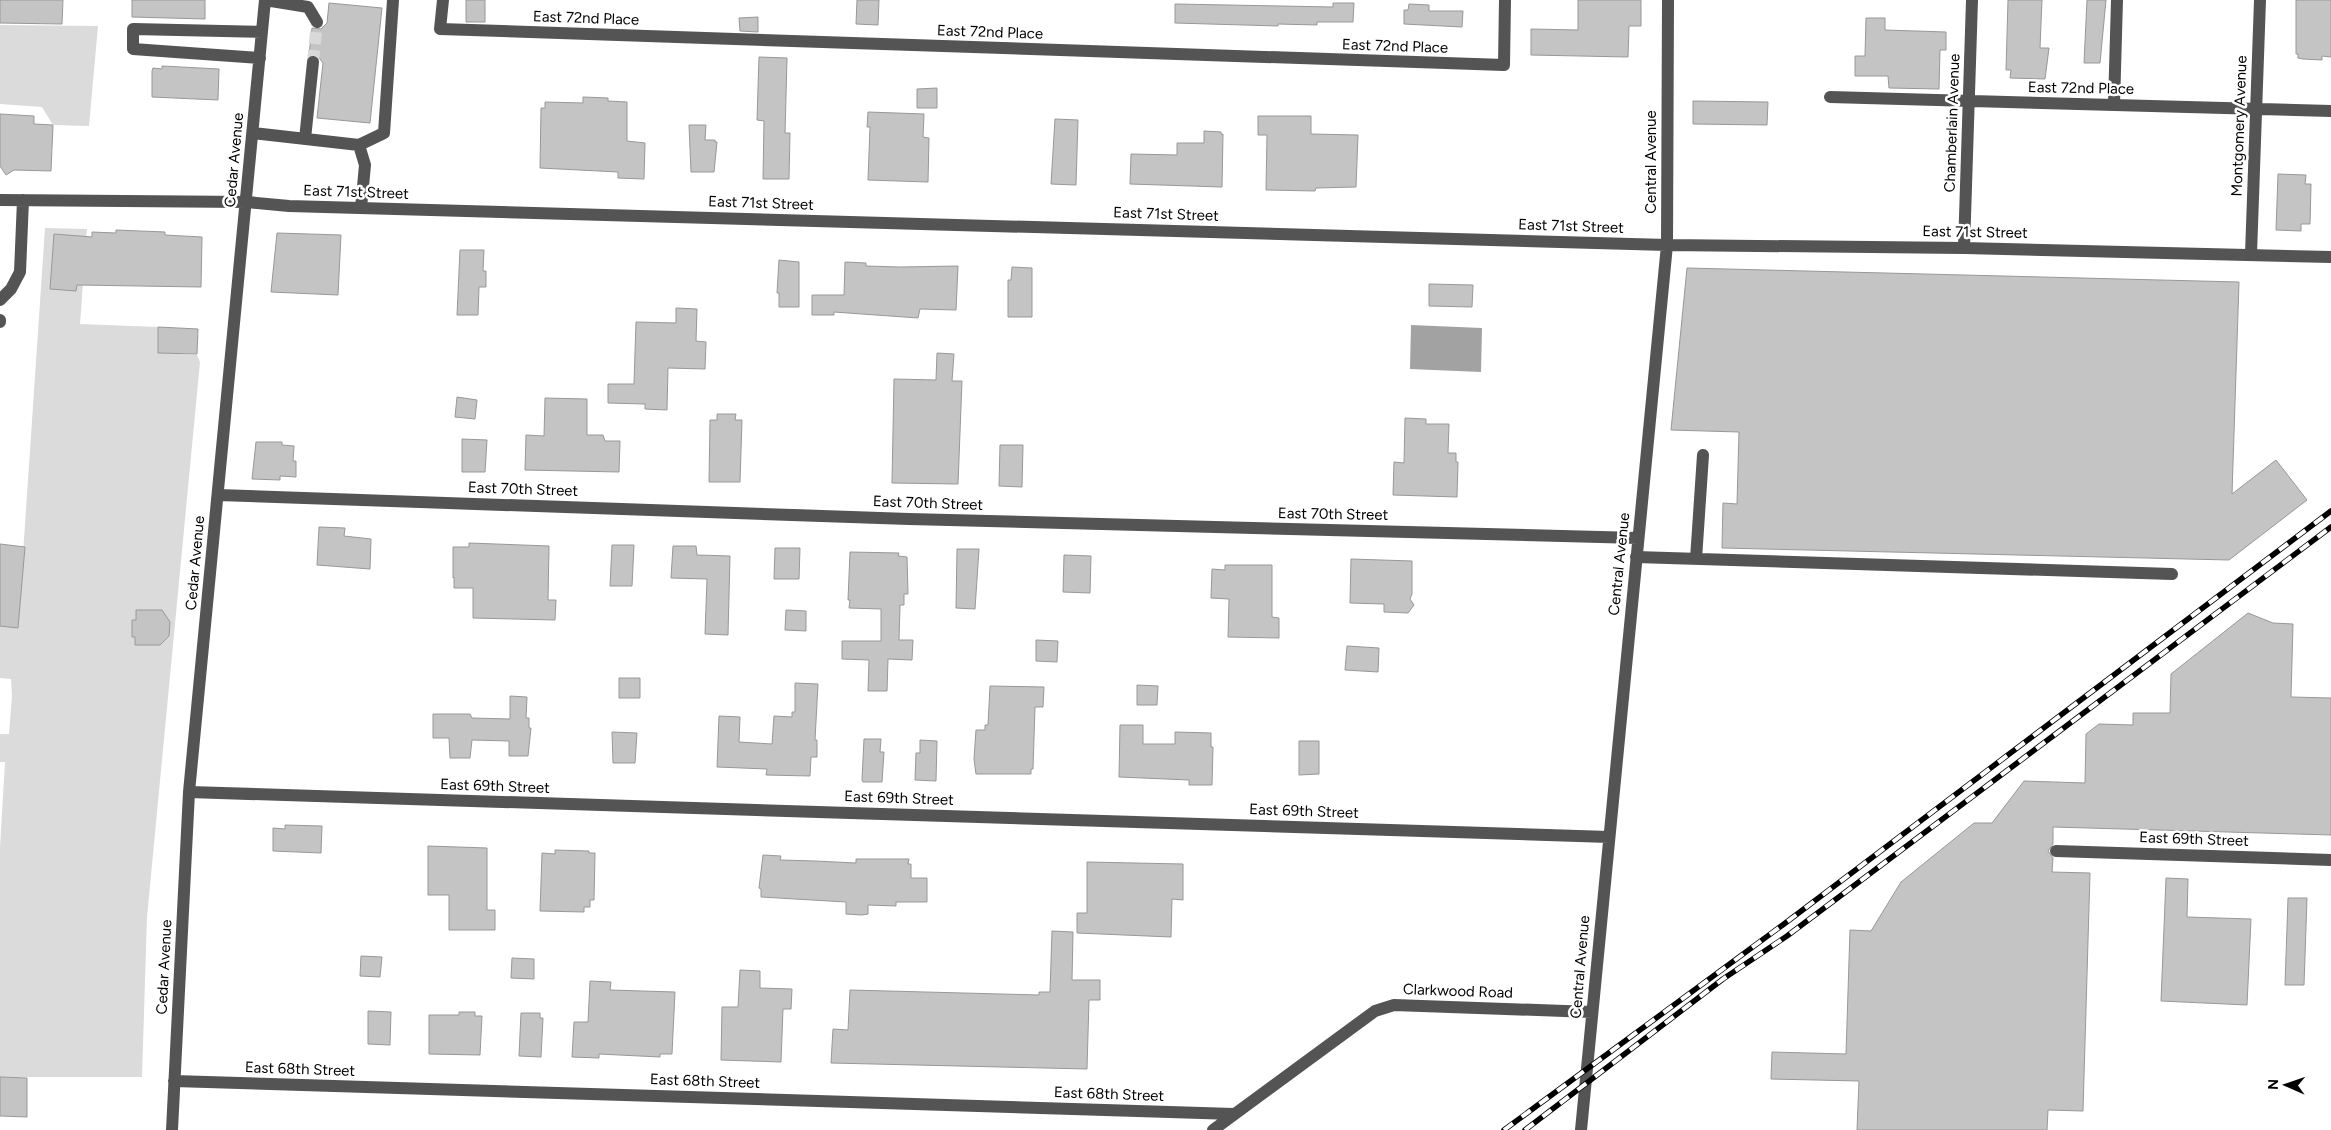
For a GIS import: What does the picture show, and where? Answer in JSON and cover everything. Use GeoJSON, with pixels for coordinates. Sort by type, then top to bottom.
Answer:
{"type":"FeatureCollection","features":[{"type":"Feature","properties":{"kind":"street"},"geometry":{"type":"LineString","coordinates":[[265,0],[308,7],[317,22]]}},
{"type":"Feature","properties":{"kind":"street","name":"Cedar Avenue"},"geometry":{"type":"LineString","coordinates":[[172,1130],[189,792],[265,0]]}},
{"type":"Feature","properties":{"kind":"street"},"geometry":{"type":"LineString","coordinates":[[253,133],[359,145],[384,133],[393,0]]}},
{"type":"Feature","properties":{"kind":"street","name":"East 72nd Place"},"geometry":{"type":"LineString","coordinates":[[443,0],[440,29],[1504,66],[1505,0]]}},
{"type":"Feature","properties":{"kind":"street","name":"Central Avenue"},"geometry":{"type":"LineString","coordinates":[[1581,1130],[1667,244],[1668,0]]}},
{"type":"Feature","properties":{"kind":"street","name":"Chamberlain Avenue"},"geometry":{"type":"LineString","coordinates":[[1964,248],[1972,0]]}},
{"type":"Feature","properties":{"kind":"street"},"geometry":{"type":"LineString","coordinates":[[2114,105],[2117,0]]}},
{"type":"Feature","properties":{"kind":"street","name":"Montgomery Avenue"},"geometry":{"type":"LineString","coordinates":[[2251,254],[2260,0]]}},
{"type":"Feature","properties":{"kind":"street"},"geometry":{"type":"LineString","coordinates":[[260,58],[133,48],[133,28],[262,32]]}},
{"type":"Feature","properties":{"kind":"street"},"geometry":{"type":"LineString","coordinates":[[305,139],[313,62]]}},
{"type":"Feature","properties":{"kind":"street","name":"East 72nd Place"},"geometry":{"type":"LineString","coordinates":[[1830,97],[2331,112]]}},
{"type":"Feature","properties":{"kind":"street"},"geometry":{"type":"LineString","coordinates":[[359,145],[365,165],[361,208]]}},
{"type":"Feature","properties":{"kind":"street","name":"East 71st Street"},"geometry":{"type":"LineString","coordinates":[[0,200],[247,202],[361,208],[1667,244],[1964,248],[2331,257]]}},
{"type":"Feature","properties":{"kind":"street"},"geometry":{"type":"LineString","coordinates":[[0,300],[11,289],[20,272],[23,200]]}},
{"type":"Feature","properties":{"kind":"street"},"geometry":{"type":"LineString","coordinates":[[1696,559],[1703,455]]}},
{"type":"Feature","properties":{"kind":"street","name":"East 70th Street"},"geometry":{"type":"LineString","coordinates":[[218,495],[899,519],[1638,538]]}},
{"type":"Feature","properties":{"kind":"street"},"geometry":{"type":"LineString","coordinates":[[1636,557],[2172,574]]}},
{"type":"Feature","properties":{"kind":"street","name":"East 69th Street"},"geometry":{"type":"LineString","coordinates":[[189,792],[1609,837]]}},
{"type":"Feature","properties":{"kind":"street","name":"East 69th Street"},"geometry":{"type":"LineString","coordinates":[[2056,851],[2331,860]]}},
{"type":"Feature","properties":{"kind":"street","name":"Clarkwood Road"},"geometry":{"type":"LineString","coordinates":[[1213,1130],[1375,1011],[1394,1005],[1592,1012]]}},
{"type":"Feature","properties":{"kind":"street","name":"East 68th Street"},"geometry":{"type":"LineString","coordinates":[[174,1081],[1234,1114]]}},
{"type":"Feature","properties":{"kind":"shaded area"},"geometry":{"type":"Polygon","coordinates":[[[0,25],[98,26],[89,126],[53,125],[42,107],[0,104],[0,25]]]}},
{"type":"Feature","properties":{"kind":"shaded area"},"geometry":{"type":"Polygon","coordinates":[[[45,228],[87,229],[80,324],[158,327],[158,353],[197,355],[200,362],[147,917],[142,1077],[0,1077],[0,847],[5,762],[0,762],[0,734],[9,734],[12,696],[11,679],[0,678],[0,626],[18,628],[45,228]]]}},
{"type":"Feature","properties":{"kind":"shaded area"},"geometry":{"type":"Polygon","coordinates":[[[1411,325],[1482,328],[1481,372],[1410,369],[1411,325]]]}},
{"type":"Feature","properties":{"kind":"building"},"geometry":{"type":"Polygon","coordinates":[[[0,0],[63,0],[62,24],[0,23],[0,0]]]}},
{"type":"Feature","properties":{"kind":"building"},"geometry":{"type":"Polygon","coordinates":[[[132,0],[205,0],[205,19],[132,17],[132,0]]]}},
{"type":"Feature","properties":{"kind":"building"},"geometry":{"type":"Polygon","coordinates":[[[466,0],[485,0],[485,22],[466,22],[466,0]]]}},
{"type":"Feature","properties":{"kind":"building"},"geometry":{"type":"Polygon","coordinates":[[[857,0],[879,0],[878,25],[856,24],[857,0]]]}},
{"type":"Feature","properties":{"kind":"building"},"geometry":{"type":"Polygon","coordinates":[[[1578,0],[1641,0],[1641,26],[1629,26],[1628,57],[1531,55],[1531,29],[1578,30],[1578,0]]]}},
{"type":"Feature","properties":{"kind":"building"},"geometry":{"type":"Polygon","coordinates":[[[2008,0],[2042,0],[2040,48],[2049,48],[2045,79],[2010,78],[2011,70],[2006,70],[2008,0]]]}},
{"type":"Feature","properties":{"kind":"building"},"geometry":{"type":"Polygon","coordinates":[[[2087,0],[2106,0],[2100,63],[2084,63],[2087,0]]]}},
{"type":"Feature","properties":{"kind":"building"},"geometry":{"type":"Polygon","coordinates":[[[2296,0],[2331,0],[2331,57],[2322,56],[2322,60],[2298,58],[2298,54],[2296,54],[2296,0]]]}},
{"type":"Feature","properties":{"kind":"building"},"geometry":{"type":"Polygon","coordinates":[[[329,3],[382,8],[370,123],[317,118],[323,63],[317,55],[309,55],[312,28],[321,29],[327,23],[329,3]]]}},
{"type":"Feature","properties":{"kind":"building"},"geometry":{"type":"Polygon","coordinates":[[[1333,3],[1354,3],[1353,22],[1317,22],[1317,25],[1278,24],[1278,26],[1175,23],[1175,4],[1333,7],[1333,3]]]}},
{"type":"Feature","properties":{"kind":"building"},"geometry":{"type":"Polygon","coordinates":[[[1409,4],[1429,5],[1429,11],[1463,11],[1462,27],[1404,24],[1404,10],[1408,10],[1409,4]]]}},
{"type":"Feature","properties":{"kind":"building"},"geometry":{"type":"Polygon","coordinates":[[[758,17],[758,32],[740,31],[739,18],[758,17]]]}},
{"type":"Feature","properties":{"kind":"building"},"geometry":{"type":"Polygon","coordinates":[[[1866,18],[1885,18],[1885,30],[1946,32],[1946,50],[1940,50],[1939,89],[1889,88],[1888,76],[1855,76],[1855,56],[1865,56],[1866,18]]]}},
{"type":"Feature","properties":{"kind":"building"},"geometry":{"type":"Polygon","coordinates":[[[759,57],[787,58],[785,133],[790,133],[789,179],[763,179],[764,121],[757,120],[759,57]]]}},
{"type":"Feature","properties":{"kind":"building"},"geometry":{"type":"Polygon","coordinates":[[[162,66],[219,69],[218,100],[152,97],[152,71],[153,68],[162,69],[162,66]]]}},
{"type":"Feature","properties":{"kind":"building"},"geometry":{"type":"Polygon","coordinates":[[[937,88],[937,108],[917,108],[917,89],[937,88]]]}},
{"type":"Feature","properties":{"kind":"building"},"geometry":{"type":"Polygon","coordinates":[[[583,97],[608,98],[608,101],[627,102],[627,141],[645,143],[644,179],[618,178],[618,172],[540,168],[541,108],[545,108],[545,102],[583,103],[583,97]]]}},
{"type":"Feature","properties":{"kind":"building"},"geometry":{"type":"Polygon","coordinates":[[[1693,101],[1768,102],[1767,125],[1693,124],[1693,101]]]}},
{"type":"Feature","properties":{"kind":"building"},"geometry":{"type":"Polygon","coordinates":[[[868,112],[924,114],[923,137],[929,138],[928,182],[868,180],[870,127],[867,127],[868,112]]]}},
{"type":"Feature","properties":{"kind":"building"},"geometry":{"type":"Polygon","coordinates":[[[0,114],[34,116],[34,124],[53,125],[51,171],[14,170],[6,175],[0,166],[0,114]]]}},
{"type":"Feature","properties":{"kind":"building"},"geometry":{"type":"Polygon","coordinates":[[[1258,116],[1311,116],[1311,134],[1358,135],[1356,187],[1316,188],[1315,191],[1266,190],[1267,135],[1258,135],[1258,116]]]}},
{"type":"Feature","properties":{"kind":"building"},"geometry":{"type":"Polygon","coordinates":[[[1055,119],[1078,120],[1076,185],[1051,184],[1055,119]]]}},
{"type":"Feature","properties":{"kind":"building"},"geometry":{"type":"Polygon","coordinates":[[[689,125],[706,125],[705,140],[715,140],[717,142],[714,172],[691,172],[689,125]]]}},
{"type":"Feature","properties":{"kind":"building"},"geometry":{"type":"Polygon","coordinates":[[[1204,131],[1221,132],[1223,134],[1222,187],[1130,184],[1131,154],[1177,155],[1177,143],[1204,143],[1204,131]]]}},
{"type":"Feature","properties":{"kind":"building"},"geometry":{"type":"Polygon","coordinates":[[[2278,174],[2306,175],[2305,184],[2311,184],[2310,224],[2301,224],[2301,231],[2276,230],[2278,174]]]}},
{"type":"Feature","properties":{"kind":"building"},"geometry":{"type":"Polygon","coordinates":[[[116,230],[165,232],[165,235],[202,237],[201,287],[77,285],[76,291],[50,289],[54,234],[92,237],[92,232],[116,233],[116,230]]]}},
{"type":"Feature","properties":{"kind":"building"},"geometry":{"type":"Polygon","coordinates":[[[277,233],[341,235],[338,295],[271,292],[277,233]]]}},
{"type":"Feature","properties":{"kind":"building"},"geometry":{"type":"Polygon","coordinates":[[[460,250],[484,250],[483,271],[486,271],[486,287],[479,287],[478,315],[457,315],[460,250]]]}},
{"type":"Feature","properties":{"kind":"building"},"geometry":{"type":"Polygon","coordinates":[[[779,260],[799,262],[799,307],[779,307],[779,293],[777,293],[779,260]]]}},
{"type":"Feature","properties":{"kind":"building"},"geometry":{"type":"Polygon","coordinates":[[[845,262],[866,263],[866,266],[958,266],[956,310],[920,309],[918,318],[834,312],[834,315],[812,315],[812,295],[844,295],[845,262]]]}},
{"type":"Feature","properties":{"kind":"building"},"geometry":{"type":"Polygon","coordinates":[[[1012,267],[1032,268],[1032,317],[1008,317],[1008,280],[1011,280],[1012,267]]]}},
{"type":"Feature","properties":{"kind":"building"},"geometry":{"type":"Polygon","coordinates":[[[1687,268],[2239,282],[2232,494],[2276,460],[2307,500],[2229,560],[1722,548],[1723,503],[1737,504],[1739,432],[1671,430],[1687,268]]]}},
{"type":"Feature","properties":{"kind":"building"},"geometry":{"type":"Polygon","coordinates":[[[1429,284],[1473,285],[1472,307],[1429,306],[1429,284]]]}},
{"type":"Feature","properties":{"kind":"building"},"geometry":{"type":"Polygon","coordinates":[[[676,308],[697,309],[696,341],[706,342],[705,369],[668,368],[667,410],[645,409],[645,404],[608,403],[608,384],[634,384],[636,322],[676,323],[676,308]]]}},
{"type":"Feature","properties":{"kind":"building"},"geometry":{"type":"Polygon","coordinates":[[[158,327],[198,329],[197,354],[158,353],[158,327]]]}},
{"type":"Feature","properties":{"kind":"building"},"geometry":{"type":"Polygon","coordinates":[[[937,353],[954,354],[952,381],[962,381],[958,484],[892,483],[894,379],[936,380],[937,353]]]}},
{"type":"Feature","properties":{"kind":"building"},"geometry":{"type":"Polygon","coordinates":[[[457,397],[477,400],[475,419],[455,417],[457,397]]]}},
{"type":"Feature","properties":{"kind":"building"},"geometry":{"type":"Polygon","coordinates":[[[545,398],[587,399],[587,435],[603,435],[605,441],[620,441],[619,472],[525,470],[526,435],[544,436],[545,398]]]}},
{"type":"Feature","properties":{"kind":"building"},"geometry":{"type":"Polygon","coordinates":[[[717,414],[736,414],[735,420],[742,420],[740,482],[709,482],[710,420],[717,420],[717,414]]]}},
{"type":"Feature","properties":{"kind":"building"},"geometry":{"type":"Polygon","coordinates":[[[1405,418],[1426,419],[1426,424],[1449,424],[1448,453],[1456,453],[1456,462],[1458,462],[1457,497],[1393,495],[1394,462],[1404,463],[1405,418]]]}},
{"type":"Feature","properties":{"kind":"building"},"geometry":{"type":"Polygon","coordinates":[[[462,439],[487,440],[485,472],[462,472],[462,439]]]}},
{"type":"Feature","properties":{"kind":"building"},"geometry":{"type":"Polygon","coordinates":[[[256,442],[282,442],[282,445],[294,446],[293,461],[296,461],[296,477],[280,476],[280,480],[252,479],[256,442]]]}},
{"type":"Feature","properties":{"kind":"building"},"geometry":{"type":"Polygon","coordinates":[[[1000,445],[1023,445],[1022,487],[999,486],[1000,445]]]}},
{"type":"Feature","properties":{"kind":"building"},"geometry":{"type":"Polygon","coordinates":[[[319,527],[345,528],[344,536],[371,539],[370,569],[317,565],[319,527]]]}},
{"type":"Feature","properties":{"kind":"building"},"geometry":{"type":"Polygon","coordinates":[[[469,543],[549,546],[548,600],[556,600],[555,620],[473,618],[473,588],[454,588],[453,578],[453,547],[469,547],[469,543]]]}},
{"type":"Feature","properties":{"kind":"building"},"geometry":{"type":"Polygon","coordinates":[[[0,544],[25,547],[18,628],[0,626],[0,544]]]}},
{"type":"Feature","properties":{"kind":"building"},"geometry":{"type":"Polygon","coordinates":[[[612,545],[634,545],[632,586],[610,586],[612,545]]]}},
{"type":"Feature","properties":{"kind":"building"},"geometry":{"type":"Polygon","coordinates":[[[673,546],[696,546],[697,555],[730,556],[728,635],[705,634],[707,579],[671,578],[673,546]]]}},
{"type":"Feature","properties":{"kind":"building"},"geometry":{"type":"Polygon","coordinates":[[[775,548],[800,548],[799,579],[774,579],[775,548]]]}},
{"type":"Feature","properties":{"kind":"building"},"geometry":{"type":"Polygon","coordinates":[[[957,549],[979,549],[975,609],[956,608],[957,549]]]}},
{"type":"Feature","properties":{"kind":"building"},"geometry":{"type":"Polygon","coordinates":[[[850,552],[899,553],[898,556],[907,557],[908,594],[904,594],[904,605],[900,605],[899,640],[913,640],[912,660],[888,659],[887,691],[868,691],[869,660],[842,659],[842,641],[881,641],[881,609],[849,608],[850,552]]]}},
{"type":"Feature","properties":{"kind":"building"},"geometry":{"type":"Polygon","coordinates":[[[1064,555],[1091,556],[1090,593],[1063,592],[1064,555]]]}},
{"type":"Feature","properties":{"kind":"building"},"geometry":{"type":"Polygon","coordinates":[[[1351,559],[1412,561],[1412,594],[1410,599],[1414,605],[1408,613],[1384,612],[1384,604],[1350,603],[1351,559]]]}},
{"type":"Feature","properties":{"kind":"building"},"geometry":{"type":"Polygon","coordinates":[[[1225,565],[1272,565],[1272,617],[1279,618],[1279,638],[1228,637],[1229,599],[1211,598],[1212,569],[1225,570],[1225,565]]]}},
{"type":"Feature","properties":{"kind":"building"},"geometry":{"type":"Polygon","coordinates":[[[136,610],[162,610],[170,622],[169,636],[160,645],[135,645],[135,637],[132,637],[132,620],[136,620],[136,610]]]}},
{"type":"Feature","properties":{"kind":"building"},"geometry":{"type":"Polygon","coordinates":[[[786,610],[806,611],[806,631],[785,630],[786,610]]]}},
{"type":"Feature","properties":{"kind":"building"},"geometry":{"type":"Polygon","coordinates":[[[2248,613],[2273,623],[2293,624],[2291,697],[2331,698],[2331,835],[2053,827],[2053,844],[2048,851],[2053,858],[2052,872],[2090,873],[2083,1111],[2048,1110],[2047,1130],[1857,1130],[1859,1081],[1771,1079],[1772,1052],[1846,1054],[1850,930],[1871,931],[1901,882],[1974,823],[1992,823],[2024,781],[2085,783],[2086,734],[2099,724],[2133,725],[2133,713],[2170,713],[2171,674],[2248,613]]]}},
{"type":"Feature","properties":{"kind":"building"},"geometry":{"type":"Polygon","coordinates":[[[1036,640],[1058,641],[1057,662],[1036,661],[1036,640]]]}},
{"type":"Feature","properties":{"kind":"building"},"geometry":{"type":"Polygon","coordinates":[[[1347,646],[1379,648],[1378,672],[1345,670],[1347,646]]]}},
{"type":"Feature","properties":{"kind":"building"},"geometry":{"type":"Polygon","coordinates":[[[619,678],[640,678],[640,698],[619,698],[619,678]]]}},
{"type":"Feature","properties":{"kind":"building"},"geometry":{"type":"Polygon","coordinates":[[[795,683],[818,684],[815,740],[817,740],[817,757],[811,757],[810,776],[766,775],[767,769],[717,767],[719,716],[740,717],[739,742],[772,744],[774,716],[792,717],[792,712],[795,712],[795,683]]]}},
{"type":"Feature","properties":{"kind":"building"},"geometry":{"type":"Polygon","coordinates":[[[1137,685],[1158,686],[1157,705],[1137,705],[1137,685]]]}},
{"type":"Feature","properties":{"kind":"building"},"geometry":{"type":"Polygon","coordinates":[[[990,686],[1044,687],[1043,707],[1035,707],[1033,769],[1031,769],[1031,774],[976,774],[974,759],[976,730],[985,730],[985,725],[988,725],[990,686]]]}},
{"type":"Feature","properties":{"kind":"building"},"geometry":{"type":"Polygon","coordinates":[[[510,696],[527,697],[526,718],[529,718],[529,728],[531,728],[528,756],[509,756],[509,741],[472,740],[470,758],[450,758],[449,738],[433,738],[433,714],[470,714],[472,718],[510,719],[510,696]]]}},
{"type":"Feature","properties":{"kind":"building"},"geometry":{"type":"Polygon","coordinates":[[[1120,725],[1143,725],[1143,744],[1175,744],[1175,732],[1211,733],[1211,747],[1213,747],[1212,785],[1189,785],[1189,780],[1119,777],[1120,725]]]}},
{"type":"Feature","properties":{"kind":"building"},"geometry":{"type":"Polygon","coordinates":[[[612,732],[637,733],[635,763],[613,763],[612,732]]]}},
{"type":"Feature","properties":{"kind":"building"},"geometry":{"type":"Polygon","coordinates":[[[864,739],[881,739],[880,752],[884,752],[882,782],[863,782],[862,780],[864,739]]]}},
{"type":"Feature","properties":{"kind":"building"},"geometry":{"type":"Polygon","coordinates":[[[920,740],[937,741],[936,781],[915,780],[916,753],[920,753],[920,740]]]}},
{"type":"Feature","properties":{"kind":"building"},"geometry":{"type":"Polygon","coordinates":[[[1299,741],[1319,741],[1319,774],[1299,775],[1299,741]]]}},
{"type":"Feature","properties":{"kind":"building"},"geometry":{"type":"Polygon","coordinates":[[[285,825],[322,826],[321,853],[273,851],[273,828],[285,829],[285,825]]]}},
{"type":"Feature","properties":{"kind":"building"},"geometry":{"type":"Polygon","coordinates":[[[428,846],[487,848],[487,910],[495,910],[495,930],[449,930],[449,895],[428,895],[428,846]]]}},
{"type":"Feature","properties":{"kind":"building"},"geometry":{"type":"Polygon","coordinates":[[[555,850],[589,851],[589,853],[595,853],[594,900],[590,900],[590,907],[584,907],[584,912],[540,911],[542,853],[555,854],[555,850]]]}},
{"type":"Feature","properties":{"kind":"building"},"geometry":{"type":"Polygon","coordinates":[[[763,855],[781,856],[780,860],[856,863],[856,859],[909,859],[908,864],[911,864],[911,878],[927,878],[927,902],[896,902],[896,906],[868,905],[868,914],[862,915],[846,914],[846,902],[761,897],[761,889],[759,888],[763,855]]]}},
{"type":"Feature","properties":{"kind":"building"},"geometry":{"type":"Polygon","coordinates":[[[1087,862],[1183,864],[1183,900],[1172,899],[1171,937],[1077,933],[1077,913],[1087,913],[1087,862]]]}},
{"type":"Feature","properties":{"kind":"building"},"geometry":{"type":"Polygon","coordinates":[[[2166,878],[2188,879],[2187,917],[2251,919],[2247,1005],[2161,1001],[2166,878]]]}},
{"type":"Feature","properties":{"kind":"building"},"geometry":{"type":"Polygon","coordinates":[[[2288,898],[2307,898],[2304,985],[2285,985],[2288,898]]]}},
{"type":"Feature","properties":{"kind":"building"},"geometry":{"type":"Polygon","coordinates":[[[1052,931],[1073,932],[1072,980],[1100,980],[1100,1000],[1089,1000],[1087,1069],[831,1063],[833,1029],[848,1030],[850,990],[1039,995],[1039,992],[1050,992],[1052,931]]]}},
{"type":"Feature","properties":{"kind":"building"},"geometry":{"type":"Polygon","coordinates":[[[361,956],[382,957],[380,977],[360,976],[361,956]]]}},
{"type":"Feature","properties":{"kind":"building"},"geometry":{"type":"Polygon","coordinates":[[[512,958],[534,959],[534,979],[511,978],[512,958]]]}},
{"type":"Feature","properties":{"kind":"building"},"geometry":{"type":"Polygon","coordinates":[[[740,970],[760,971],[760,988],[792,989],[791,1009],[783,1009],[781,1062],[721,1060],[722,1007],[738,1007],[740,970]]]}},
{"type":"Feature","properties":{"kind":"building"},"geometry":{"type":"Polygon","coordinates":[[[590,981],[611,982],[610,990],[675,992],[672,1054],[660,1054],[660,1057],[599,1054],[599,1058],[572,1057],[574,1022],[588,1022],[590,981]]]}},
{"type":"Feature","properties":{"kind":"building"},"geometry":{"type":"Polygon","coordinates":[[[368,1011],[391,1012],[390,1045],[368,1044],[368,1011]]]}},
{"type":"Feature","properties":{"kind":"building"},"geometry":{"type":"Polygon","coordinates":[[[459,1012],[475,1012],[475,1016],[482,1016],[480,1055],[429,1054],[429,1015],[459,1015],[459,1012]]]}},
{"type":"Feature","properties":{"kind":"building"},"geometry":{"type":"Polygon","coordinates":[[[521,1013],[540,1013],[540,1018],[543,1018],[541,1057],[519,1056],[521,1013]]]}},
{"type":"Feature","properties":{"kind":"building"},"geometry":{"type":"Polygon","coordinates":[[[0,1077],[27,1078],[27,1117],[0,1116],[0,1077]]]}},
{"type":"Feature","properties":{"kind":"tunnel"},"geometry":{"type":"LineString","coordinates":[[313,62],[317,22]]}},
{"type":"Feature","properties":{"kind":"railway"},"geometry":{"type":"LineString","coordinates":[[1504,1130],[1784,924],[2331,511]]}},
{"type":"Feature","properties":{"kind":"railway"},"geometry":{"type":"LineString","coordinates":[[1525,1130],[1723,979],[1787,936],[2331,527]]}}]}
